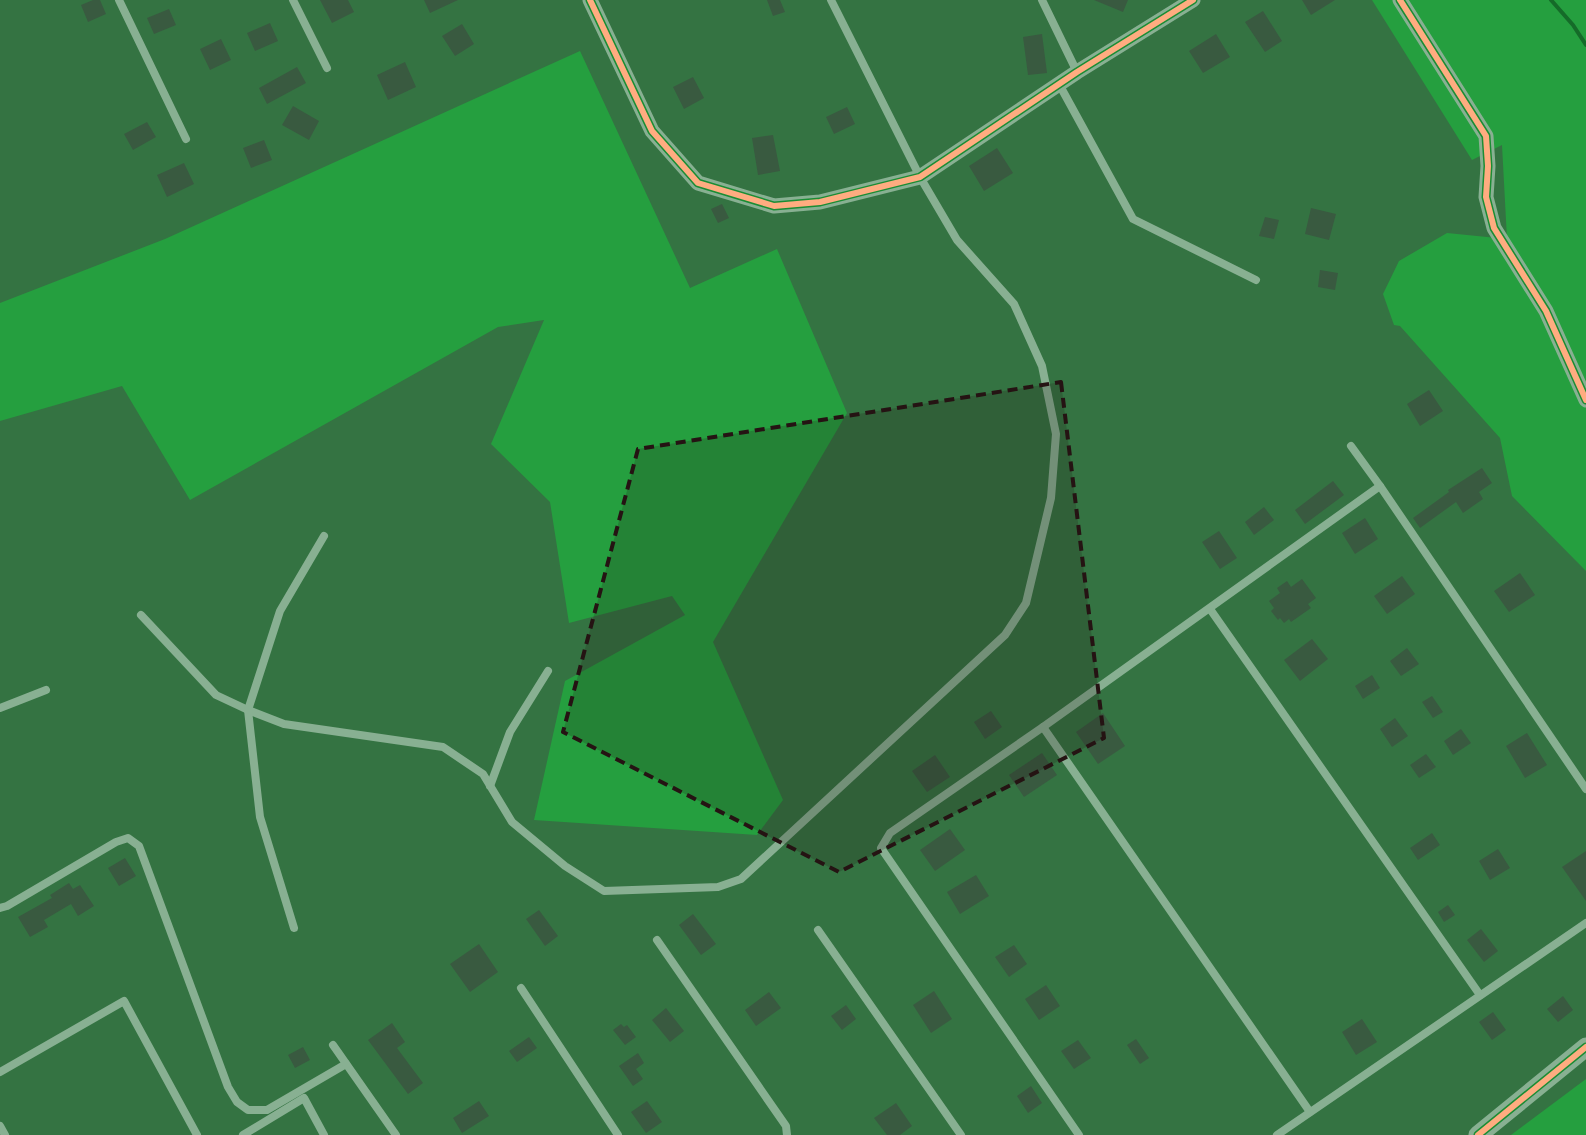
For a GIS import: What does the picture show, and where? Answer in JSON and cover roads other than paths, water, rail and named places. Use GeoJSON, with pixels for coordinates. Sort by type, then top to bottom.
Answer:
{"type":"FeatureCollection","features":[{"type":"Feature","properties":{"kind":"street"},"geometry":{"type":"LineString","coordinates":[[590,0],[652,132],[698,184],[774,206],[820,202],[920,177],[1077,72],[1193,0]]}},
{"type":"Feature","properties":{"kind":"street"},"geometry":{"type":"LineString","coordinates":[[1400,0],[1486,136],[1488,166],[1486,197],[1494,228],[1546,311],[1586,400]]}},
{"type":"Feature","properties":{"kind":"street"},"geometry":{"type":"LineString","coordinates":[[1478,1135],[1586,1047]]}},
{"type":"Feature","properties":{"kind":"lane"},"geometry":{"type":"LineString","coordinates":[[119,0],[186,139]]}},
{"type":"Feature","properties":{"kind":"lane"},"geometry":{"type":"LineString","coordinates":[[293,0],[327,68]]}},
{"type":"Feature","properties":{"kind":"lane"},"geometry":{"type":"LineString","coordinates":[[141,616],[216,695],[248,710],[284,724],[443,747],[483,774],[512,822],[565,866],[604,891],[718,887],[741,879],[1005,635],[1026,603],[1051,498],[1056,434],[1042,366],[1014,304],[957,240],[920,177],[831,0]]}},
{"type":"Feature","properties":{"kind":"lane"},"geometry":{"type":"LineString","coordinates":[[1042,0],[1077,72]]}},
{"type":"Feature","properties":{"kind":"lane"},"geometry":{"type":"LineString","coordinates":[[1059,84],[1133,219],[1256,280]]}},
{"type":"Feature","properties":{"kind":"lane"},"geometry":{"type":"LineString","coordinates":[[1351,446],[1586,789]]}},
{"type":"Feature","properties":{"kind":"lane"},"geometry":{"type":"LineString","coordinates":[[1079,1135],[881,848],[890,833],[1043,728],[1380,486]]}},
{"type":"Feature","properties":{"kind":"lane"},"geometry":{"type":"LineString","coordinates":[[294,928],[260,817],[248,710],[280,611],[324,536]]}},
{"type":"Feature","properties":{"kind":"lane"},"geometry":{"type":"LineString","coordinates":[[1210,609],[1480,995]]}},
{"type":"Feature","properties":{"kind":"lane"},"geometry":{"type":"LineString","coordinates":[[490,786],[510,732],[548,671]]}},
{"type":"Feature","properties":{"kind":"lane"},"geometry":{"type":"LineString","coordinates":[[0,708],[46,690]]}},
{"type":"Feature","properties":{"kind":"lane"},"geometry":{"type":"LineString","coordinates":[[1043,728],[1310,1112]]}},
{"type":"Feature","properties":{"kind":"lane"},"geometry":{"type":"LineString","coordinates":[[0,908],[7,906],[116,842],[128,838],[139,846],[228,1087],[237,1102],[248,1110],[267,1110],[346,1064]]}},
{"type":"Feature","properties":{"kind":"lane"},"geometry":{"type":"LineString","coordinates":[[1278,1135],[1586,922]]}},
{"type":"Feature","properties":{"kind":"lane"},"geometry":{"type":"LineString","coordinates":[[818,930],[961,1135]]}},
{"type":"Feature","properties":{"kind":"lane"},"geometry":{"type":"LineString","coordinates":[[657,940],[786,1126],[787,1135]]}},
{"type":"Feature","properties":{"kind":"lane"},"geometry":{"type":"LineString","coordinates":[[521,988],[618,1135]]}},
{"type":"Feature","properties":{"kind":"lane"},"geometry":{"type":"LineString","coordinates":[[0,1072],[124,1001],[198,1135]]}},
{"type":"Feature","properties":{"kind":"lane"},"geometry":{"type":"LineString","coordinates":[[334,1045],[396,1135]]}},
{"type":"Feature","properties":{"kind":"lane"},"geometry":{"type":"LineString","coordinates":[[243,1135],[304,1098],[324,1135]]}},
{"type":"Feature","properties":{"kind":"lane"},"geometry":{"type":"LineString","coordinates":[[0,1126],[5,1135]]}},
{"type":"Feature","properties":{"kind":"waterway"},"geometry":{"type":"LineString","coordinates":[[1551,0],[1573,25],[1586,45]]}}]}
